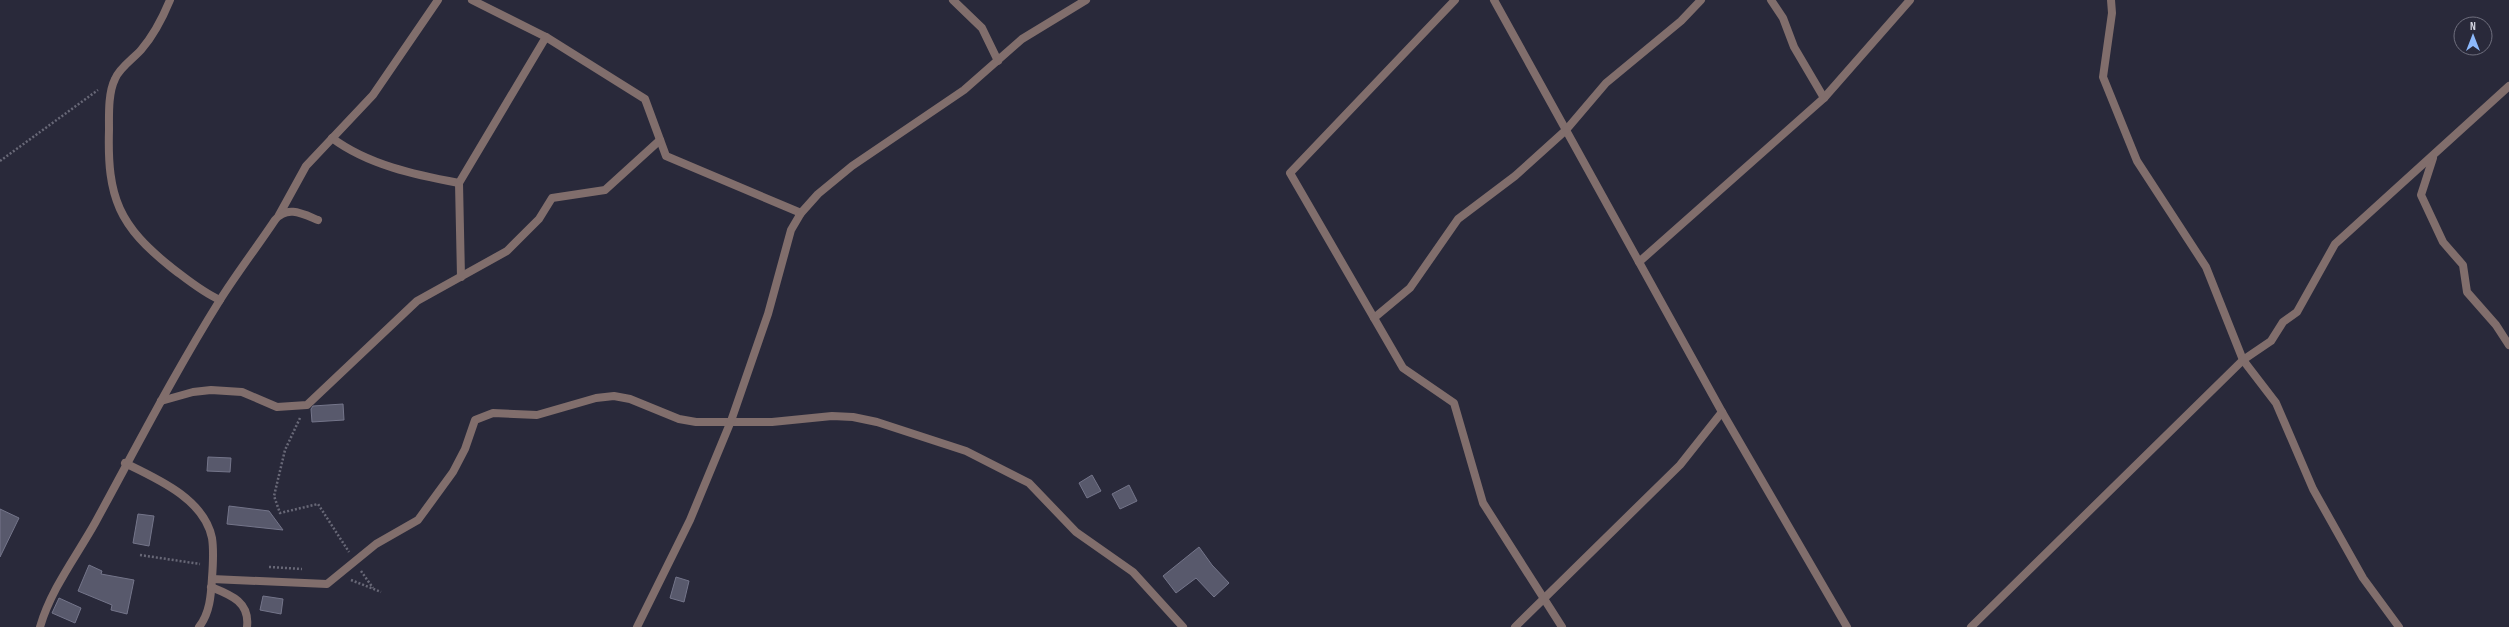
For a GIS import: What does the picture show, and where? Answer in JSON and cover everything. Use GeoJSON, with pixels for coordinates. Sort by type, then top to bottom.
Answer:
{"type":"FeatureCollection","features":[{"type":"Feature","properties":{"kind":"street"},"geometry":{"type":"LineString","coordinates":[[170,0],[162,19],[143,48],[115,79],[109,116],[108,160],[111,184],[118,207],[130,228],[153,253],[203,292],[220,300]]}},
{"type":"Feature","properties":{"kind":"street"},"geometry":{"type":"LineString","coordinates":[[40,627],[45,610],[54,591],[95,522],[125,463],[220,300],[279,215],[306,166],[373,95],[438,0]]}},
{"type":"Feature","properties":{"kind":"street"},"geometry":{"type":"LineString","coordinates":[[472,0],[546,37],[645,99],[666,156],[801,213]]}},
{"type":"Feature","properties":{"kind":"street"},"geometry":{"type":"LineString","coordinates":[[953,0],[982,28],[998,60]]}},
{"type":"Feature","properties":{"kind":"street"},"geometry":{"type":"LineString","coordinates":[[637,627],[690,520],[731,421],[768,314],[791,230],[801,213],[818,194],[852,166],[905,128],[938,108],[1022,39],[1086,0]]}},
{"type":"Feature","properties":{"kind":"street"},"geometry":{"type":"LineString","coordinates":[[1455,0],[1290,173],[1403,368],[1454,403],[1483,503],[1544,596],[1562,627]]}},
{"type":"Feature","properties":{"kind":"street"},"geometry":{"type":"LineString","coordinates":[[1494,0],[1722,412],[1847,627]]}},
{"type":"Feature","properties":{"kind":"street"},"geometry":{"type":"LineString","coordinates":[[1374,318],[1410,288],[1458,219],[1516,176],[1566,130],[1606,83],[1681,20],[1701,0]]}},
{"type":"Feature","properties":{"kind":"street"},"geometry":{"type":"LineString","coordinates":[[1771,0],[1783,18],[1794,47],[1824,98]]}},
{"type":"Feature","properties":{"kind":"street"},"geometry":{"type":"LineString","coordinates":[[1639,262],[1824,98],[1910,0]]}},
{"type":"Feature","properties":{"kind":"street"},"geometry":{"type":"LineString","coordinates":[[2111,0],[2112,13],[2103,77],[2137,161],[2206,267],[2243,360],[2276,403],[2313,489],[2363,578],[2399,627]]}},
{"type":"Feature","properties":{"kind":"street"},"geometry":{"type":"LineString","coordinates":[[460,277],[459,183],[546,37]]}},
{"type":"Feature","properties":{"kind":"street"},"geometry":{"type":"LineString","coordinates":[[1971,627],[2243,360],[2271,341],[2283,322],[2297,312],[2335,244],[2434,156],[2509,86]]}},
{"type":"Feature","properties":{"kind":"street"},"geometry":{"type":"LineString","coordinates":[[332,138],[351,153],[425,177],[459,183]]}},
{"type":"Feature","properties":{"kind":"street"},"geometry":{"type":"LineString","coordinates":[[161,401],[193,392],[211,390],[242,392],[277,407],[307,405],[408,308],[428,294],[507,251],[539,219],[552,198],[605,190],[660,140]]}},
{"type":"Feature","properties":{"kind":"street"},"geometry":{"type":"LineString","coordinates":[[2434,156],[2421,195],[2443,242],[2463,265],[2467,292],[2496,325],[2509,345]]}},
{"type":"Feature","properties":{"kind":"street"},"geometry":{"type":"LineString","coordinates":[[279,215],[289,211],[318,220]]}},
{"type":"Feature","properties":{"kind":"street"},"geometry":{"type":"LineString","coordinates":[[212,583],[327,584],[354,561],[390,535],[418,520],[453,472],[465,449],[475,420],[493,413],[537,414],[596,398],[614,396],[630,399],[680,419],[696,422],[772,422],[832,416],[853,417],[898,428],[966,451],[1029,483],[1076,532],[1133,572],[1183,627]]}},
{"type":"Feature","properties":{"kind":"street"},"geometry":{"type":"LineString","coordinates":[[1515,627],[1544,596],[1680,465],[1722,412]]}},
{"type":"Feature","properties":{"kind":"street"},"geometry":{"type":"LineString","coordinates":[[125,463],[196,506],[205,521],[212,538],[213,566],[209,606],[199,627]]}},
{"type":"Feature","properties":{"kind":"street"},"geometry":{"type":"LineString","coordinates":[[212,583],[236,597],[241,602],[246,611],[247,627]]}},
{"type":"Feature","properties":{"kind":"path"},"geometry":{"type":"LineString","coordinates":[[0,161],[115,79]]}},
{"type":"Feature","properties":{"kind":"path"},"geometry":{"type":"LineString","coordinates":[[307,405],[284,450],[274,496],[280,513],[318,504],[373,588]]}},
{"type":"Feature","properties":{"kind":"path"},"geometry":{"type":"LineString","coordinates":[[140,555],[213,566]]}},
{"type":"Feature","properties":{"kind":"building"},"geometry":{"type":"Polygon","coordinates":[[[343,404],[344,420],[312,422],[311,409],[313,406],[343,404]]]}},
{"type":"Feature","properties":{"kind":"building"},"geometry":{"type":"Polygon","coordinates":[[[208,457],[231,458],[230,472],[207,471],[208,457]]]}},
{"type":"Feature","properties":{"kind":"building"},"geometry":{"type":"Polygon","coordinates":[[[1092,475],[1101,491],[1087,498],[1079,483],[1092,475]]]}},
{"type":"Feature","properties":{"kind":"building"},"geometry":{"type":"Polygon","coordinates":[[[1129,485],[1137,501],[1120,509],[1112,494],[1129,485]]]}},
{"type":"Feature","properties":{"kind":"building"},"geometry":{"type":"Polygon","coordinates":[[[229,506],[269,511],[283,530],[227,524],[229,506]]]}},
{"type":"Feature","properties":{"kind":"building"},"geometry":{"type":"Polygon","coordinates":[[[0,509],[19,518],[0,557],[0,509]]]}},
{"type":"Feature","properties":{"kind":"building"},"geometry":{"type":"Polygon","coordinates":[[[138,514],[154,516],[149,546],[133,543],[138,514]]]}},
{"type":"Feature","properties":{"kind":"building"},"geometry":{"type":"Polygon","coordinates":[[[1199,547],[1212,565],[1229,583],[1214,597],[1196,578],[1176,593],[1163,576],[1199,547]]]}},
{"type":"Feature","properties":{"kind":"building"},"geometry":{"type":"Polygon","coordinates":[[[89,565],[102,571],[101,574],[134,580],[127,614],[111,610],[112,605],[78,591],[89,565]]]}},
{"type":"Feature","properties":{"kind":"building"},"geometry":{"type":"Polygon","coordinates":[[[676,577],[689,581],[684,602],[670,598],[676,577]]]}},
{"type":"Feature","properties":{"kind":"building"},"geometry":{"type":"Polygon","coordinates":[[[263,596],[283,599],[281,614],[260,610],[263,596]]]}},
{"type":"Feature","properties":{"kind":"building"},"geometry":{"type":"Polygon","coordinates":[[[59,598],[81,608],[75,623],[52,613],[59,598]]]}}]}
